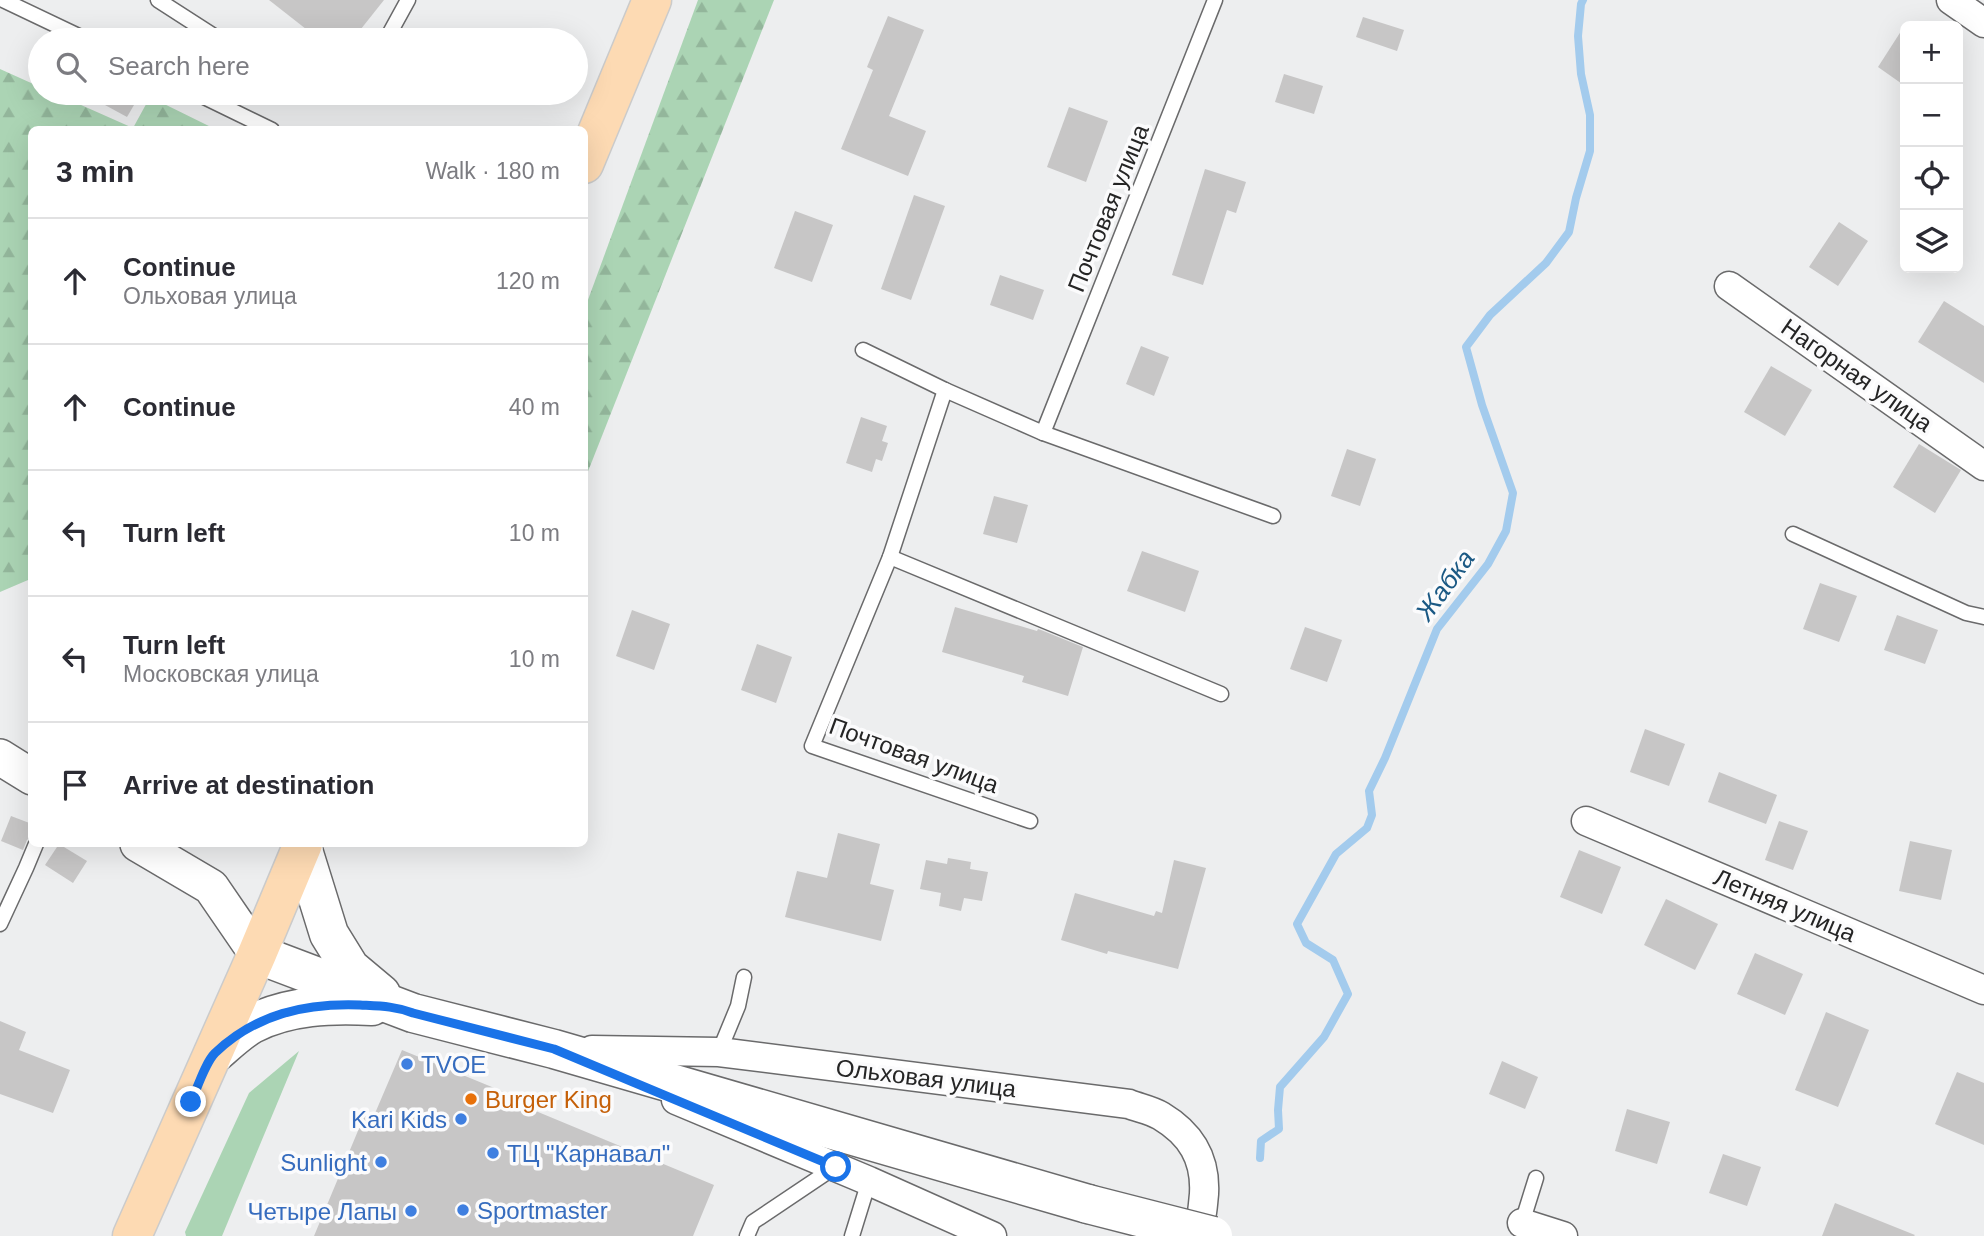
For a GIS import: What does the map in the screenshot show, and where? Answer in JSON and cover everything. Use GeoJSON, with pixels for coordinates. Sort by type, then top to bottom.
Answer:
{"type":"FeatureCollection","features":[{"type":"Feature","properties":{"kind":"main road"},"geometry":{"type":"LineString","coordinates":[[588,154],[652,0]]}},
{"type":"Feature","properties":{"kind":"main road"},"geometry":{"type":"LineString","coordinates":[[132,1236],[302,847]]}},
{"type":"Feature","properties":{"kind":"main road"},"geometry":{"type":"LineString","coordinates":[[304,847],[329,934],[350,968],[396,1007]]}},
{"type":"Feature","properties":{"kind":"main road","name":"Ольховая улица"},"geometry":{"type":"LineString","coordinates":[[257,954],[413,1013],[554,1049],[1088,1204],[1213,1236]]}},
{"type":"Feature","properties":{"kind":"main road"},"geometry":{"type":"LineString","coordinates":[[213,1055],[251,1025],[292,1010],[334,1004],[396,1007]]}},
{"type":"Feature","properties":{"kind":"street"},"geometry":{"type":"LineString","coordinates":[[1951,0],[1984,23]]}},
{"type":"Feature","properties":{"kind":"street","name":"Нагорная улица"},"geometry":{"type":"LineString","coordinates":[[1729,286],[1984,466]]}},
{"type":"Feature","properties":{"kind":"street"},"geometry":{"type":"LineString","coordinates":[[0,757],[28,774]]}},
{"type":"Feature","properties":{"kind":"street","name":"Летняя улица"},"geometry":{"type":"LineString","coordinates":[[1586,821],[1984,990]]}},
{"type":"Feature","properties":{"kind":"street"},"geometry":{"type":"LineString","coordinates":[[143,847],[211,887],[257,954]]}},
{"type":"Feature","properties":{"kind":"street","name":"Ольховая улица"},"geometry":{"type":"LineString","coordinates":[[554,1049],[719,1052],[1129,1104],[1159,1115],[1182,1132],[1199,1154],[1205,1181],[1202,1221],[1193,1236]]}},
{"type":"Feature","properties":{"kind":"street","name":"Ольховая улица"},"geometry":{"type":"LineString","coordinates":[[554,1049],[869,1181],[992,1236]]}},
{"type":"Feature","properties":{"kind":"street"},"geometry":{"type":"LineString","coordinates":[[1522,1223],[1563,1236]]}},
{"type":"Feature","properties":{"kind":"lane"},"geometry":{"type":"LineString","coordinates":[[3,0],[62,28]]}},
{"type":"Feature","properties":{"kind":"lane"},"geometry":{"type":"LineString","coordinates":[[158,0],[201,28]]}},
{"type":"Feature","properties":{"kind":"lane"},"geometry":{"type":"LineString","coordinates":[[393,28],[408,0]]}},
{"type":"Feature","properties":{"kind":"lane","name":"Почтовая улица"},"geometry":{"type":"LineString","coordinates":[[1043,433],[1215,0]]}},
{"type":"Feature","properties":{"kind":"lane"},"geometry":{"type":"LineString","coordinates":[[221,105],[264,126]]}},
{"type":"Feature","properties":{"kind":"lane"},"geometry":{"type":"LineString","coordinates":[[863,350],[1043,433],[1273,516]]}},
{"type":"Feature","properties":{"kind":"lane","name":"Почтовая улица"},"geometry":{"type":"LineString","coordinates":[[945,390],[890,557],[812,746],[1030,821]]}},
{"type":"Feature","properties":{"kind":"lane"},"geometry":{"type":"LineString","coordinates":[[1793,534],[1966,613],[1984,617]]}},
{"type":"Feature","properties":{"kind":"lane"},"geometry":{"type":"LineString","coordinates":[[890,557],[1221,694]]}},
{"type":"Feature","properties":{"kind":"lane"},"geometry":{"type":"LineString","coordinates":[[0,924],[35,847]]}},
{"type":"Feature","properties":{"kind":"lane"},"geometry":{"type":"LineString","coordinates":[[719,1052],[738,1006],[744,978]]}},
{"type":"Feature","properties":{"kind":"lane"},"geometry":{"type":"LineString","coordinates":[[747,1236],[753,1222],[836,1167]]}},
{"type":"Feature","properties":{"kind":"lane"},"geometry":{"type":"LineString","coordinates":[[1522,1223],[1536,1178]]}},
{"type":"Feature","properties":{"kind":"lane"},"geometry":{"type":"LineString","coordinates":[[852,1236],[869,1181]]}},
{"type":"Feature","properties":{"kind":"green space"},"geometry":{"type":"Polygon","coordinates":[[[698,0],[774,0],[588,471],[588,300],[698,0]]]}},
{"type":"Feature","properties":{"kind":"green space"},"geometry":{"type":"Polygon","coordinates":[[[0,69],[28,82],[28,105],[81,105],[128,126],[28,126],[28,580],[0,592],[0,69]]]}},
{"type":"Feature","properties":{"kind":"green space"},"geometry":{"type":"Polygon","coordinates":[[[146,105],[166,105],[209,126],[134,126],[146,105]]]}},
{"type":"Feature","properties":{"kind":"green space"},"geometry":{"type":"Polygon","coordinates":[[[299,1051],[222,1236],[186,1236],[185,1232],[249,1093],[299,1051]]]}},
{"type":"Feature","properties":{"kind":"building"},"geometry":{"type":"Polygon","coordinates":[[[269,0],[384,0],[362,28],[305,28],[269,0]]]}},
{"type":"Feature","properties":{"kind":"building"},"geometry":{"type":"Polygon","coordinates":[[[888,16],[924,30],[889,116],[926,131],[908,176],[841,149],[873,70],[867,67],[888,16]]]}},
{"type":"Feature","properties":{"kind":"building"},"geometry":{"type":"Polygon","coordinates":[[[1363,17],[1404,30],[1397,51],[1356,37],[1363,17]]]}},
{"type":"Feature","properties":{"kind":"building"},"geometry":{"type":"Polygon","coordinates":[[[1900,33],[1900,82],[1878,67],[1900,33]]]}},
{"type":"Feature","properties":{"kind":"building"},"geometry":{"type":"Polygon","coordinates":[[[1284,74],[1323,86],[1314,114],[1275,102],[1284,74]]]}},
{"type":"Feature","properties":{"kind":"building"},"geometry":{"type":"Polygon","coordinates":[[[105,105],[134,105],[127,117],[105,105]]]}},
{"type":"Feature","properties":{"kind":"building"},"geometry":{"type":"Polygon","coordinates":[[[1069,107],[1108,121],[1086,182],[1047,167],[1069,107]]]}},
{"type":"Feature","properties":{"kind":"building"},"geometry":{"type":"Polygon","coordinates":[[[1205,169],[1246,182],[1236,213],[1227,210],[1203,285],[1172,275],[1205,169]]]}},
{"type":"Feature","properties":{"kind":"building"},"geometry":{"type":"Polygon","coordinates":[[[914,195],[945,206],[911,300],[881,289],[914,195]]]}},
{"type":"Feature","properties":{"kind":"building"},"geometry":{"type":"Polygon","coordinates":[[[795,211],[833,225],[812,282],[774,268],[795,211]]]}},
{"type":"Feature","properties":{"kind":"building"},"geometry":{"type":"Polygon","coordinates":[[[1839,222],[1868,241],[1838,286],[1809,267],[1839,222]]]}},
{"type":"Feature","properties":{"kind":"building"},"geometry":{"type":"Polygon","coordinates":[[[1000,275],[1044,290],[1033,320],[990,305],[1000,275]]]}},
{"type":"Feature","properties":{"kind":"building"},"geometry":{"type":"Polygon","coordinates":[[[1944,301],[1984,326],[1984,383],[1918,342],[1944,301]]]}},
{"type":"Feature","properties":{"kind":"building"},"geometry":{"type":"Polygon","coordinates":[[[1141,346],[1169,357],[1154,396],[1126,384],[1141,346]]]}},
{"type":"Feature","properties":{"kind":"building"},"geometry":{"type":"Polygon","coordinates":[[[1771,366],[1812,390],[1785,436],[1744,412],[1771,366]]]}},
{"type":"Feature","properties":{"kind":"building"},"geometry":{"type":"Polygon","coordinates":[[[861,417],[887,426],[882,441],[888,443],[882,461],[876,459],[872,472],[846,463],[861,417]]]}},
{"type":"Feature","properties":{"kind":"building"},"geometry":{"type":"Polygon","coordinates":[[[1919,444],[1961,470],[1935,513],[1893,487],[1919,444]]]}},
{"type":"Feature","properties":{"kind":"building"},"geometry":{"type":"Polygon","coordinates":[[[1347,449],[1376,459],[1360,506],[1331,496],[1347,449]]]}},
{"type":"Feature","properties":{"kind":"building"},"geometry":{"type":"Polygon","coordinates":[[[994,496],[1028,505],[1017,543],[983,534],[994,496]]]}},
{"type":"Feature","properties":{"kind":"building"},"geometry":{"type":"Polygon","coordinates":[[[1142,551],[1199,571],[1185,612],[1127,591],[1142,551]]]}},
{"type":"Feature","properties":{"kind":"building"},"geometry":{"type":"Polygon","coordinates":[[[1820,583],[1857,596],[1839,642],[1803,629],[1820,583]]]}},
{"type":"Feature","properties":{"kind":"building"},"geometry":{"type":"Polygon","coordinates":[[[955,607],[1037,631],[1038,629],[1083,647],[1068,696],[1022,682],[1024,676],[942,652],[955,607]]]}},
{"type":"Feature","properties":{"kind":"building"},"geometry":{"type":"Polygon","coordinates":[[[632,610],[670,624],[654,670],[616,656],[632,610]]]}},
{"type":"Feature","properties":{"kind":"building"},"geometry":{"type":"Polygon","coordinates":[[[1897,615],[1938,630],[1925,664],[1884,650],[1897,615]]]}},
{"type":"Feature","properties":{"kind":"building"},"geometry":{"type":"Polygon","coordinates":[[[1305,627],[1342,640],[1327,682],[1290,669],[1305,627]]]}},
{"type":"Feature","properties":{"kind":"building"},"geometry":{"type":"Polygon","coordinates":[[[757,644],[792,657],[776,703],[741,690],[757,644]]]}},
{"type":"Feature","properties":{"kind":"building"},"geometry":{"type":"Polygon","coordinates":[[[1645,729],[1685,744],[1669,786],[1630,772],[1645,729]]]}},
{"type":"Feature","properties":{"kind":"building"},"geometry":{"type":"Polygon","coordinates":[[[1719,772],[1777,795],[1766,824],[1708,802],[1719,772]]]}},
{"type":"Feature","properties":{"kind":"building"},"geometry":{"type":"Polygon","coordinates":[[[11,816],[28,822],[28,839],[23,850],[1,841],[11,816]]]}},
{"type":"Feature","properties":{"kind":"building"},"geometry":{"type":"Polygon","coordinates":[[[1779,821],[1808,831],[1793,870],[1765,860],[1779,821]]]}},
{"type":"Feature","properties":{"kind":"building"},"geometry":{"type":"Polygon","coordinates":[[[838,833],[880,844],[870,884],[894,890],[881,941],[785,917],[797,871],[827,878],[838,833]]]}},
{"type":"Feature","properties":{"kind":"building"},"geometry":{"type":"Polygon","coordinates":[[[1910,841],[1952,850],[1941,900],[1899,891],[1910,841]]]}},
{"type":"Feature","properties":{"kind":"building"},"geometry":{"type":"Polygon","coordinates":[[[57,847],[64,847],[87,861],[73,883],[45,865],[57,847]]]}},
{"type":"Feature","properties":{"kind":"building"},"geometry":{"type":"Polygon","coordinates":[[[1579,850],[1621,867],[1602,914],[1560,897],[1579,850]]]}},
{"type":"Feature","properties":{"kind":"building"},"geometry":{"type":"Polygon","coordinates":[[[948,858],[971,862],[970,869],[988,872],[982,901],[964,898],[961,911],[939,906],[941,893],[920,889],[926,860],[947,864],[948,858]]]}},
{"type":"Feature","properties":{"kind":"building"},"geometry":{"type":"Polygon","coordinates":[[[1174,860],[1206,868],[1178,969],[1108,951],[1107,954],[1061,940],[1075,893],[1154,916],[1156,911],[1162,913],[1174,860]]]}},
{"type":"Feature","properties":{"kind":"building"},"geometry":{"type":"Polygon","coordinates":[[[1666,899],[1718,924],[1695,970],[1644,945],[1666,899]]]}},
{"type":"Feature","properties":{"kind":"building"},"geometry":{"type":"Polygon","coordinates":[[[1755,953],[1803,974],[1785,1015],[1737,994],[1755,953]]]}},
{"type":"Feature","properties":{"kind":"building"},"geometry":{"type":"Polygon","coordinates":[[[1826,1012],[1869,1030],[1838,1107],[1795,1090],[1826,1012]]]}},
{"type":"Feature","properties":{"kind":"building"},"geometry":{"type":"Polygon","coordinates":[[[0,1021],[26,1032],[19,1050],[70,1070],[53,1113],[0,1094],[0,1021]]]}},
{"type":"Feature","properties":{"kind":"building","name":"ТЦ \"Карнавал\""},"geometry":{"type":"Polygon","coordinates":[[[402,1050],[504,1092],[502,1097],[714,1185],[693,1236],[314,1236],[365,1114],[373,1118],[402,1050]]]}},
{"type":"Feature","properties":{"kind":"building"},"geometry":{"type":"Polygon","coordinates":[[[1502,1061],[1538,1077],[1525,1109],[1489,1094],[1502,1061]]]}},
{"type":"Feature","properties":{"kind":"building"},"geometry":{"type":"Polygon","coordinates":[[[1957,1072],[1984,1083],[1984,1145],[1935,1124],[1957,1072]]]}},
{"type":"Feature","properties":{"kind":"building"},"geometry":{"type":"Polygon","coordinates":[[[1627,1109],[1670,1122],[1657,1164],[1615,1151],[1627,1109]]]}},
{"type":"Feature","properties":{"kind":"building"},"geometry":{"type":"Polygon","coordinates":[[[1723,1154],[1761,1167],[1747,1206],[1709,1193],[1723,1154]]]}},
{"type":"Feature","properties":{"kind":"building"},"geometry":{"type":"Polygon","coordinates":[[[1835,1203],[1915,1235],[1822,1236],[1835,1203]]]}},
{"type":"Feature","properties":{"kind":"waterway","name":"Жабка"},"geometry":{"type":"LineString","coordinates":[[1260,1158],[1261,1141],[1279,1129],[1280,1087],[1324,1037],[1348,994],[1333,960],[1306,943],[1297,924],[1336,854],[1367,828],[1372,815],[1369,791],[1437,629],[1488,564],[1506,531],[1513,493],[1482,405],[1466,347],[1490,315],[1546,263],[1569,232],[1590,151],[1590,115],[1581,74],[1578,36],[1583,0]]}},
{"type":"Feature","properties":{"kind":"place","name":"TVOE"},"geometry":{"type":"Point","coordinates":[407,1064]}},
{"type":"Feature","properties":{"kind":"place","name":"Burger King"},"geometry":{"type":"Point","coordinates":[471,1099]}},
{"type":"Feature","properties":{"kind":"place","name":"Kari Kids"},"geometry":{"type":"Point","coordinates":[461,1119]}},
{"type":"Feature","properties":{"kind":"place","name":"ТЦ \"Карнавал\""},"geometry":{"type":"Point","coordinates":[493,1153]}},
{"type":"Feature","properties":{"kind":"place","name":"Sunlight"},"geometry":{"type":"Point","coordinates":[381,1162]}},
{"type":"Feature","properties":{"kind":"place","name":"Sportmaster"},"geometry":{"type":"Point","coordinates":[463,1210]}},
{"type":"Feature","properties":{"kind":"place","name":"Четыре Лапы"},"geometry":{"type":"Point","coordinates":[411,1211]}},
{"type":"Feature","properties":{"kind":"route"},"geometry":{"type":"LineString","coordinates":[[191,1102],[213,1055],[251,1025],[292,1010],[334,1004],[396,1007],[554,1049],[836,1167]]}}]}
